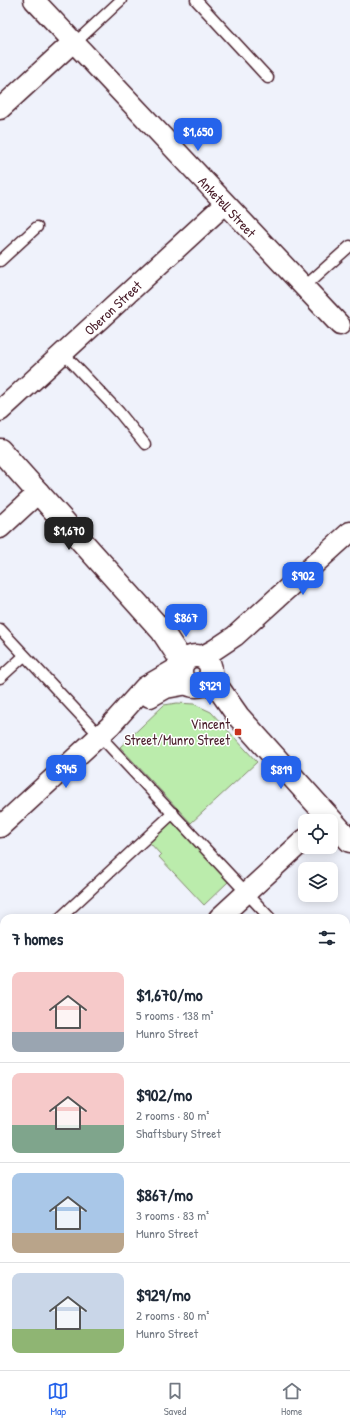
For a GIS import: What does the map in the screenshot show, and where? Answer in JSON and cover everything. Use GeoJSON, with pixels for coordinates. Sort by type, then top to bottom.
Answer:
{"type":"FeatureCollection","features":[{"type":"Feature","properties":{"kind":"street","name":"Anketell Street"},"geometry":{"type":"LineString","coordinates":[[34,0],[340,325]]}},
{"type":"Feature","properties":{"kind":"street"},"geometry":{"type":"LineString","coordinates":[[0,109],[74,43]]}},
{"type":"Feature","properties":{"kind":"street","name":"Oberon Street"},"geometry":{"type":"LineString","coordinates":[[0,411],[225,204]]}},
{"type":"Feature","properties":{"kind":"street"},"geometry":{"type":"LineString","coordinates":[[0,450],[196,670],[339,826]]}},
{"type":"Feature","properties":{"kind":"street"},"geometry":{"type":"LineString","coordinates":[[0,528],[39,492]]}},
{"type":"Feature","properties":{"kind":"street"},"geometry":{"type":"LineString","coordinates":[[0,827],[105,730],[145,687],[196,670],[214,650],[235,636],[350,532]]}},
{"type":"Feature","properties":{"kind":"street"},"geometry":{"type":"LineString","coordinates":[[223,914],[298,845]]}},
{"type":"Feature","properties":{"kind":"lane"},"geometry":{"type":"LineString","coordinates":[[74,43],[121,0]]}},
{"type":"Feature","properties":{"kind":"lane"},"geometry":{"type":"LineString","coordinates":[[196,0],[268,78]]}},
{"type":"Feature","properties":{"kind":"lane"},"geometry":{"type":"LineString","coordinates":[[0,261],[37,227]]}},
{"type":"Feature","properties":{"kind":"lane"},"geometry":{"type":"LineString","coordinates":[[304,287],[350,246]]}},
{"type":"Feature","properties":{"kind":"lane"},"geometry":{"type":"LineString","coordinates":[[63,353],[119,412],[145,444]]}},
{"type":"Feature","properties":{"kind":"lane"},"geometry":{"type":"LineString","coordinates":[[0,629],[24,656],[105,730],[173,813],[266,914]]}},
{"type":"Feature","properties":{"kind":"lane"},"geometry":{"type":"LineString","coordinates":[[0,678],[24,656]]}},
{"type":"Feature","properties":{"kind":"lane"},"geometry":{"type":"LineString","coordinates":[[64,914],[173,813]]}},
{"type":"Feature","properties":{"kind":"green space"},"geometry":{"type":"Polygon","coordinates":[[[177,703],[194,704],[211,712],[257,762],[191,823],[120,747],[164,705],[177,703]]]}},
{"type":"Feature","properties":{"kind":"green space"},"geometry":{"type":"Polygon","coordinates":[[[171,822],[176,822],[229,881],[204,905],[159,857],[161,855],[149,842],[171,822]]]}},
{"type":"Feature","properties":{"kind":"place","name":"Vincent Street/Munro Street"},"geometry":{"type":"Point","coordinates":[238,732]}}]}
